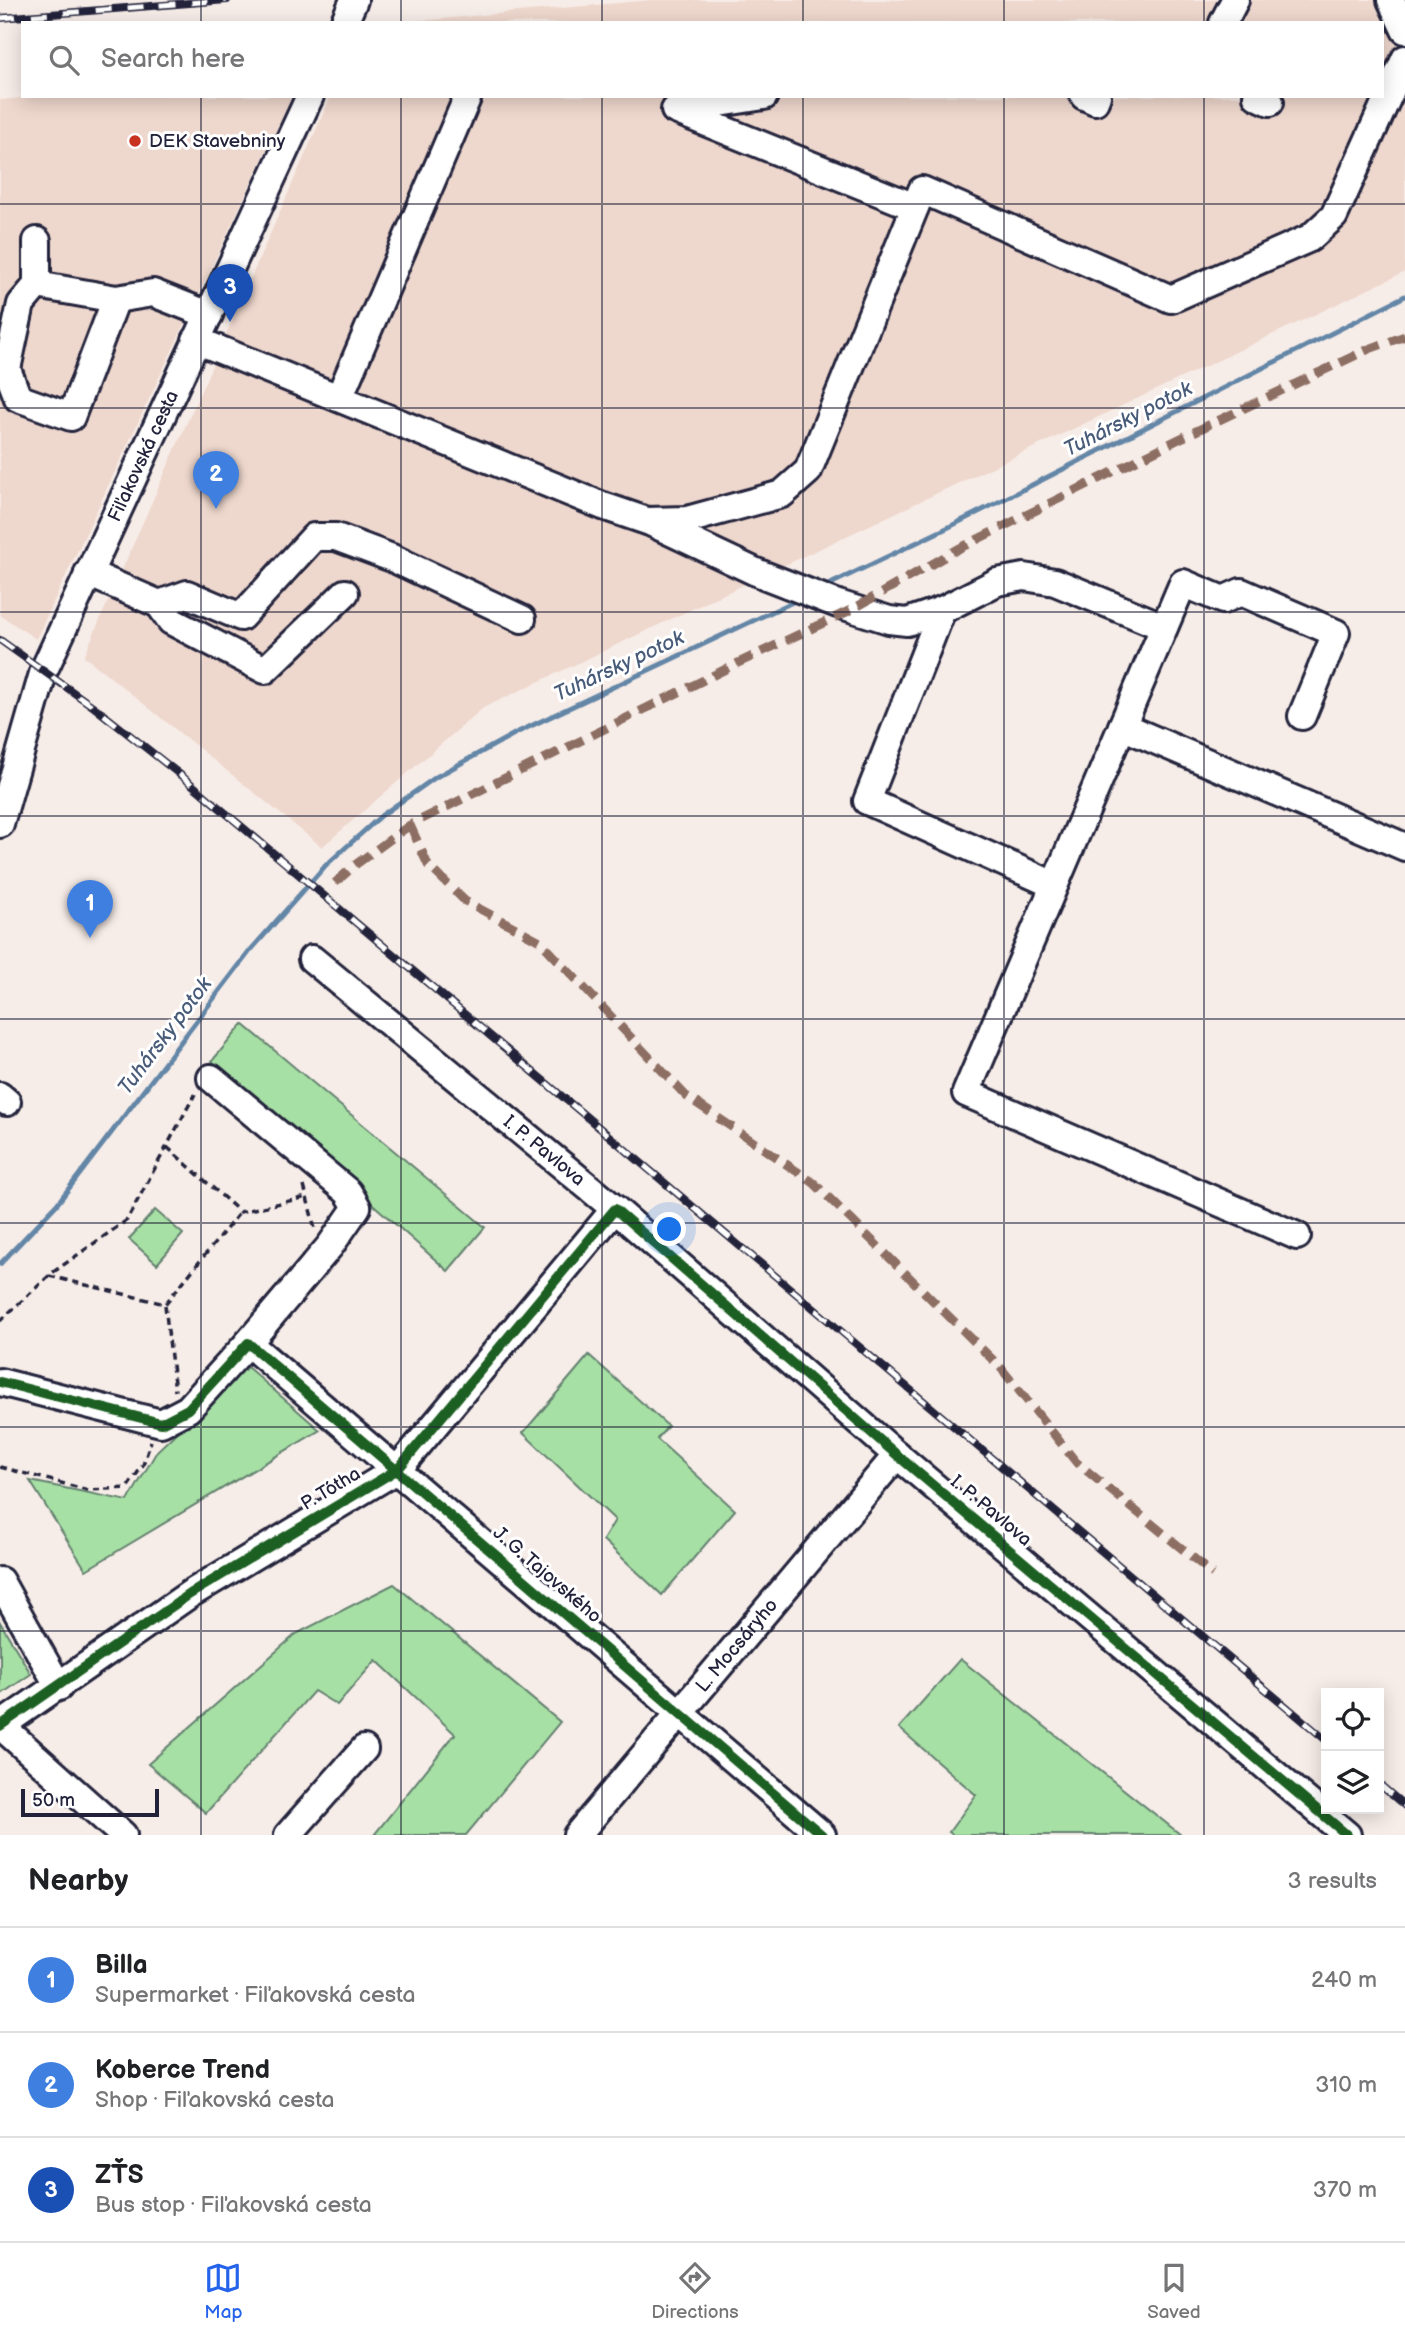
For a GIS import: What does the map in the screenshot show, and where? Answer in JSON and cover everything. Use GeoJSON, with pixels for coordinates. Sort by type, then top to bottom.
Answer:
{"type":"FeatureCollection","features":[{"type":"Feature","properties":{"kind":"street"},"geometry":{"type":"LineString","coordinates":[[345,21],[354,0]]}},
{"type":"Feature","properties":{"kind":"street"},"geometry":{"type":"LineString","coordinates":[[1224,21],[1235,0]]}},
{"type":"Feature","properties":{"kind":"street"},"geometry":{"type":"LineString","coordinates":[[1391,0],[1405,30]]}},
{"type":"Feature","properties":{"kind":"street"},"geometry":{"type":"LineString","coordinates":[[647,521],[687,520],[782,494],[808,471],[922,190],[1171,299],[1310,238],[1334,216],[1405,59]]}},
{"type":"Feature","properties":{"kind":"street","name":"Fiľakovská cesta"},"geometry":{"type":"LineString","coordinates":[[0,824],[7,763],[44,670],[309,98]]}},
{"type":"Feature","properties":{"kind":"street"},"geometry":{"type":"LineString","coordinates":[[339,398],[467,98]]}},
{"type":"Feature","properties":{"kind":"street"},"geometry":{"type":"LineString","coordinates":[[751,98],[675,110],[915,207]]}},
{"type":"Feature","properties":{"kind":"street"},"geometry":{"type":"LineString","coordinates":[[37,241],[37,285],[21,304],[7,369],[18,398],[71,417],[116,299]]}},
{"type":"Feature","properties":{"kind":"street"},"geometry":{"type":"LineString","coordinates":[[37,285],[116,299],[153,293],[208,315]]}},
{"type":"Feature","properties":{"kind":"street"},"geometry":{"type":"LineString","coordinates":[[196,340],[603,506],[647,521],[756,572],[838,604],[889,620],[907,622],[942,610],[997,582],[1024,577],[1055,582],[1164,627]]}},
{"type":"Feature","properties":{"kind":"street"},"geometry":{"type":"LineString","coordinates":[[159,604],[187,594],[241,617],[314,537],[335,537],[391,558],[522,619]]}},
{"type":"Feature","properties":{"kind":"street"},"geometry":{"type":"LineString","coordinates":[[88,573],[159,604],[171,621],[265,670],[345,593]]}},
{"type":"Feature","properties":{"kind":"street"},"geometry":{"type":"LineString","coordinates":[[1297,1236],[966,1093],[1183,583],[1223,600],[1241,592],[1336,633],[1302,716]]}},
{"type":"Feature","properties":{"kind":"street"},"geometry":{"type":"LineString","coordinates":[[942,610],[867,801],[1054,885]]}},
{"type":"Feature","properties":{"kind":"street"},"geometry":{"type":"LineString","coordinates":[[1122,726],[1405,847]]}},
{"type":"Feature","properties":{"kind":"street","name":"I. P. Pavlova"},"geometry":{"type":"LineString","coordinates":[[312,960],[615,1209],[897,1455],[1347,1835]]}},
{"type":"Feature","properties":{"kind":"street"},"geometry":{"type":"LineString","coordinates":[[0,1382],[160,1423],[188,1409],[327,1249],[357,1207],[348,1192],[211,1078]]}},
{"type":"Feature","properties":{"kind":"street","name":"P. Tótha"},"geometry":{"type":"LineString","coordinates":[[0,1726],[190,1594],[398,1469],[615,1209]]}},
{"type":"Feature","properties":{"kind":"street","name":"J. G. Tajovského"},"geometry":{"type":"LineString","coordinates":[[248,1343],[822,1835]]}},
{"type":"Feature","properties":{"kind":"street","name":"L. Mocsáryho"},"geometry":{"type":"LineString","coordinates":[[577,1835],[897,1455]]}},
{"type":"Feature","properties":{"kind":"street"},"geometry":{"type":"LineString","coordinates":[[0,1581],[59,1687]]}},
{"type":"Feature","properties":{"kind":"street"},"geometry":{"type":"LineString","coordinates":[[0,1726],[123,1835]]}},
{"type":"Feature","properties":{"kind":"street"},"geometry":{"type":"LineString","coordinates":[[288,1835],[363,1749]]}},
{"type":"Feature","properties":{"kind":"path"},"geometry":{"type":"LineString","coordinates":[[0,1321],[49,1276],[127,1220],[201,1083],[211,1078]]}},
{"type":"Feature","properties":{"kind":"path"},"geometry":{"type":"LineString","coordinates":[[167,1147],[240,1212]]}},
{"type":"Feature","properties":{"kind":"path"},"geometry":{"type":"LineString","coordinates":[[305,1156],[300,1169],[316,1232],[327,1249]]}},
{"type":"Feature","properties":{"kind":"path"},"geometry":{"type":"LineString","coordinates":[[178,1414],[164,1304],[240,1212],[307,1197]]}},
{"type":"Feature","properties":{"kind":"path"},"geometry":{"type":"LineString","coordinates":[[49,1276],[164,1304]]}},
{"type":"Feature","properties":{"kind":"path"},"geometry":{"type":"LineString","coordinates":[[0,1467],[88,1490],[127,1489],[143,1465],[150,1444]]}},
{"type":"Feature","properties":{"kind":"shaded area"},"geometry":{"type":"Polygon","coordinates":[[[652,0],[1405,0],[1405,272],[483,708],[322,847],[84,656],[330,98],[1384,98],[1384,21],[416,21],[652,0]]]}},
{"type":"Feature","properties":{"kind":"shaded area"},"geometry":{"type":"Polygon","coordinates":[[[291,98],[36,639],[0,615],[0,100],[291,98]]]}},
{"type":"Feature","properties":{"kind":"green space"},"geometry":{"type":"Polygon","coordinates":[[[243,1024],[485,1227],[448,1271],[212,1061],[243,1024]]]}},
{"type":"Feature","properties":{"kind":"green space"},"geometry":{"type":"Polygon","coordinates":[[[155,1210],[183,1234],[157,1264],[129,1239],[155,1210]]]}},
{"type":"Feature","properties":{"kind":"green space"},"geometry":{"type":"Polygon","coordinates":[[[589,1355],[668,1426],[657,1439],[735,1510],[662,1595],[603,1540],[615,1520],[523,1433],[589,1355]]]}},
{"type":"Feature","properties":{"kind":"green space"},"geometry":{"type":"Polygon","coordinates":[[[246,1366],[320,1430],[86,1570],[30,1481],[128,1501],[157,1451],[246,1366]]]}},
{"type":"Feature","properties":{"kind":"green space"},"geometry":{"type":"Polygon","coordinates":[[[394,1584],[560,1722],[466,1835],[374,1835],[455,1734],[376,1660],[337,1705],[314,1691],[206,1813],[148,1764],[296,1634],[394,1584]]]}},
{"type":"Feature","properties":{"kind":"green space"},"geometry":{"type":"Polygon","coordinates":[[[0,1622],[31,1674],[0,1695],[0,1622]]]}},
{"type":"Feature","properties":{"kind":"green space"},"geometry":{"type":"Polygon","coordinates":[[[960,1659],[1181,1835],[953,1835],[949,1832],[976,1795],[899,1728],[960,1659]]]}},
{"type":"Feature","properties":{"kind":"waterway","name":"Tuhársky potok"},"geometry":{"type":"LineString","coordinates":[[820,589],[949,527],[1405,296]]}},
{"type":"Feature","properties":{"kind":"waterway","name":"Tuhársky potok"},"geometry":{"type":"LineString","coordinates":[[0,1264],[57,1204],[250,951],[325,866],[382,815],[436,777],[516,733],[799,599]]}},
{"type":"Feature","properties":{"kind":"railway"},"geometry":{"type":"LineString","coordinates":[[0,18],[227,0]]}},
{"type":"Feature","properties":{"kind":"railway"},"geometry":{"type":"LineString","coordinates":[[0,640],[94,707],[183,777],[1321,1736]]}},
{"type":"Feature","properties":{"kind":"railway"},"geometry":{"type":"LineString","coordinates":[[1384,1788],[1405,1806]]}},
{"type":"Feature","properties":{"kind":"marked path"},"geometry":{"type":"LineString","coordinates":[[335,883],[410,825],[853,609],[960,548],[1177,440],[1369,349],[1405,336]]}},
{"type":"Feature","properties":{"kind":"marked path"},"geometry":{"type":"LineString","coordinates":[[410,825],[428,865],[465,901],[540,941],[686,1096],[814,1183],[1001,1368],[1076,1462],[1213,1574]]}},
{"type":"Feature","properties":{"kind":"cycle path"},"geometry":{"type":"LineString","coordinates":[[0,1726],[190,1594],[398,1469],[615,1209],[897,1455],[1347,1835]]}},
{"type":"Feature","properties":{"kind":"cycle path"},"geometry":{"type":"LineString","coordinates":[[0,1382],[161,1423],[188,1409],[248,1343],[822,1835]]}},
{"type":"Feature","properties":{"kind":"place","name":"DEK Stavebniny"},"geometry":{"type":"Point","coordinates":[135,141]}},
{"type":"Feature","properties":{"kind":"place","name":"ZŤS"},"geometry":{"type":"Point","coordinates":[230,322]}},
{"type":"Feature","properties":{"kind":"place","name":"Koberce Trend"},"geometry":{"type":"Point","coordinates":[216,509]}},
{"type":"Feature","properties":{"kind":"place","name":"Billa"},"geometry":{"type":"Point","coordinates":[90,938]}}]}
